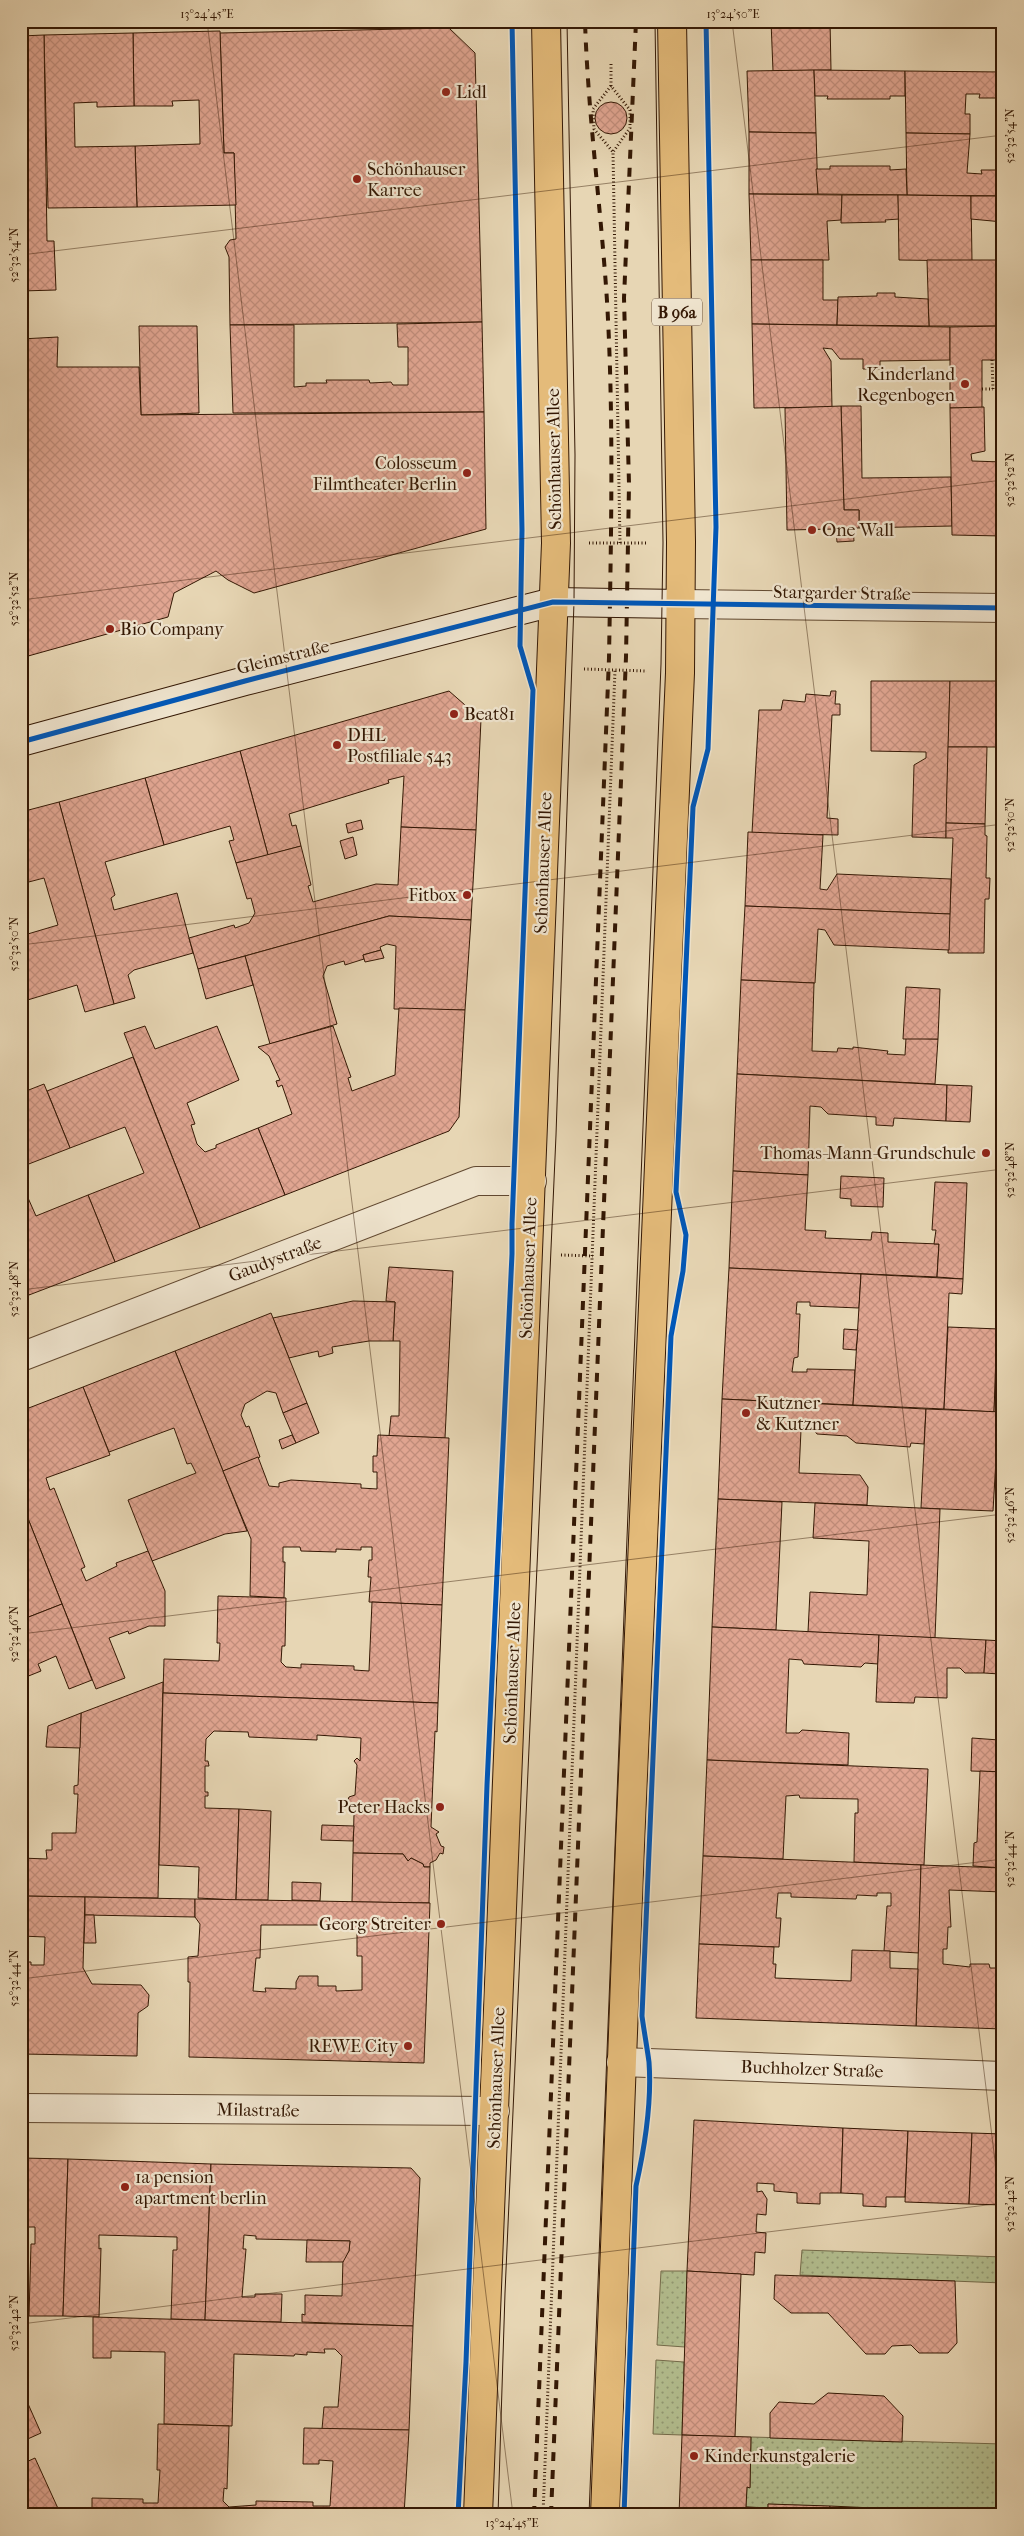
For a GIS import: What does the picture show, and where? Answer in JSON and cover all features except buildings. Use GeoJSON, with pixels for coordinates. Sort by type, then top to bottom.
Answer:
{"type":"FeatureCollection","features":[{"type":"Feature","properties":{"kind":"main road","name":"Schönhauser Allee"},"geometry":{"type":"LineString","coordinates":[[478,2515],[532,1181],[556,517],[546,21]]}},
{"type":"Feature","properties":{"kind":"main road","name":"B 96a"},"geometry":{"type":"LineString","coordinates":[[605,2515],[621,2062],[679,715],[681,604],[672,21]]}},
{"type":"Feature","properties":{"kind":"street","name":"Gleimstraße"},"geometry":{"type":"LineString","coordinates":[[21,742],[254,678],[552,602],[681,604]]}},
{"type":"Feature","properties":{"kind":"street","name":"Stargarder Straße"},"geometry":{"type":"LineString","coordinates":[[681,604],[1003,608]]}},
{"type":"Feature","properties":{"kind":"street","name":"Gaudystraße"},"geometry":{"type":"LineString","coordinates":[[21,1357],[476,1181],[532,1181]]}},
{"type":"Feature","properties":{"kind":"street","name":"Buchholzer Straße"},"geometry":{"type":"LineString","coordinates":[[621,2062],[1003,2076]]}},
{"type":"Feature","properties":{"kind":"street","name":"Milastraße"},"geometry":{"type":"LineString","coordinates":[[21,2108],[495,2111]]}},
{"type":"Feature","properties":{"kind":"path"},"geometry":{"type":"LineString","coordinates":[[610,64],[611,86],[630,110],[630,128],[613,152],[620,543]]}},
{"type":"Feature","properties":{"kind":"path"},"geometry":{"type":"LineString","coordinates":[[611,86],[593,109],[594,130],[613,152]]}},
{"type":"Feature","properties":{"kind":"path"},"geometry":{"type":"LineString","coordinates":[[992,360],[993,389]]}},
{"type":"Feature","properties":{"kind":"path"},"geometry":{"type":"LineString","coordinates":[[982,389],[1003,390]]}},
{"type":"Feature","properties":{"kind":"path"},"geometry":{"type":"LineString","coordinates":[[586,543],[652,543]]}},
{"type":"Feature","properties":{"kind":"path"},"geometry":{"type":"LineString","coordinates":[[580,669],[651,671]]}},
{"type":"Feature","properties":{"kind":"path"},"geometry":{"type":"LineString","coordinates":[[543,2515],[615,670]]}},
{"type":"Feature","properties":{"kind":"path"},"geometry":{"type":"LineString","coordinates":[[560,1255],[593,1256]]}},
{"type":"Feature","properties":{"kind":"green space"},"geometry":{"type":"Polygon","coordinates":[[[802,2250],[1003,2257],[1003,2283],[800,2275],[802,2250]]]}},
{"type":"Feature","properties":{"kind":"green space"},"geometry":{"type":"Polygon","coordinates":[[[661,2271],[687,2271],[685,2347],[657,2345],[661,2271]]]}},
{"type":"Feature","properties":{"kind":"green space"},"geometry":{"type":"Polygon","coordinates":[[[656,2360],[684,2362],[682,2435],[653,2434],[656,2360]]]}},
{"type":"Feature","properties":{"kind":"green space"},"geometry":{"type":"Polygon","coordinates":[[[751,2437],[1003,2444],[1003,2514],[768,2504],[768,2508],[746,2507],[747,2487],[750,2487],[751,2437]]]}},
{"type":"Feature","properties":{"kind":"tram line"},"geometry":{"type":"LineString","coordinates":[[498,2515],[505,2293],[556,1135],[574,602],[575,455],[567,21]]}},
{"type":"Feature","properties":{"kind":"tram line"},"geometry":{"type":"LineString","coordinates":[[589,2515],[661,664],[663,543],[655,21]]}},
{"type":"Feature","properties":{"kind":"railway"},"geometry":{"type":"LineString","coordinates":[[534,2515],[609,658],[611,390],[607,301],[585,21]]}},
{"type":"Feature","properties":{"kind":"railway"},"geometry":{"type":"LineString","coordinates":[[551,2515],[626,657],[629,484],[624,298],[636,21]]}},
{"type":"Feature","properties":{"kind":"cycle path"},"geometry":{"type":"LineString","coordinates":[[458,2515],[466,2362],[487,1785],[512,1254],[533,690],[520,646],[522,530],[512,21]]}},
{"type":"Feature","properties":{"kind":"cycle path"},"geometry":{"type":"LineString","coordinates":[[624,2515],[636,2186],[645,2140],[650,2093],[649,2062],[642,2016],[671,1336],[683,1271],[686,1235],[676,1192],[693,807],[708,749],[716,527],[706,21]]}},
{"type":"Feature","properties":{"kind":"cycle path"},"geometry":{"type":"LineString","coordinates":[[21,742],[245,681],[553,602],[1003,608]]}},
{"type":"Feature","properties":{"kind":"place","name":"Lidl"},"geometry":{"type":"Point","coordinates":[446,92]}},
{"type":"Feature","properties":{"kind":"place","name":"Schönhauser Karree"},"geometry":{"type":"Point","coordinates":[357,179]}},
{"type":"Feature","properties":{"kind":"place","name":"Kinderland Regenbogen"},"geometry":{"type":"Point","coordinates":[965,384]}},
{"type":"Feature","properties":{"kind":"place","name":"Colosseum Filmtheater Berlin"},"geometry":{"type":"Point","coordinates":[467,473]}},
{"type":"Feature","properties":{"kind":"place","name":"One Wall"},"geometry":{"type":"Point","coordinates":[812,530]}},
{"type":"Feature","properties":{"kind":"place","name":"Bio Company"},"geometry":{"type":"Point","coordinates":[110,629]}},
{"type":"Feature","properties":{"kind":"place","name":"Beat81"},"geometry":{"type":"Point","coordinates":[454,714]}},
{"type":"Feature","properties":{"kind":"place","name":"DHL Postfiliale 543"},"geometry":{"type":"Point","coordinates":[337,745]}},
{"type":"Feature","properties":{"kind":"place","name":"Fitbox"},"geometry":{"type":"Point","coordinates":[467,895]}},
{"type":"Feature","properties":{"kind":"place","name":"Thomas-Mann-Grundschule"},"geometry":{"type":"Point","coordinates":[986,1153]}},
{"type":"Feature","properties":{"kind":"place","name":"Kutzner & Kutzner"},"geometry":{"type":"Point","coordinates":[746,1413]}},
{"type":"Feature","properties":{"kind":"place","name":"Peter Hacks"},"geometry":{"type":"Point","coordinates":[440,1807]}},
{"type":"Feature","properties":{"kind":"place","name":"Georg Streiter"},"geometry":{"type":"Point","coordinates":[441,1924]}},
{"type":"Feature","properties":{"kind":"place","name":"REWE City"},"geometry":{"type":"Point","coordinates":[408,2046]}},
{"type":"Feature","properties":{"kind":"place","name":"1a pension apartment berlin"},"geometry":{"type":"Point","coordinates":[125,2187]}},
{"type":"Feature","properties":{"kind":"place","name":"Kinderkunstgalerie"},"geometry":{"type":"Point","coordinates":[694,2456]}}]}
